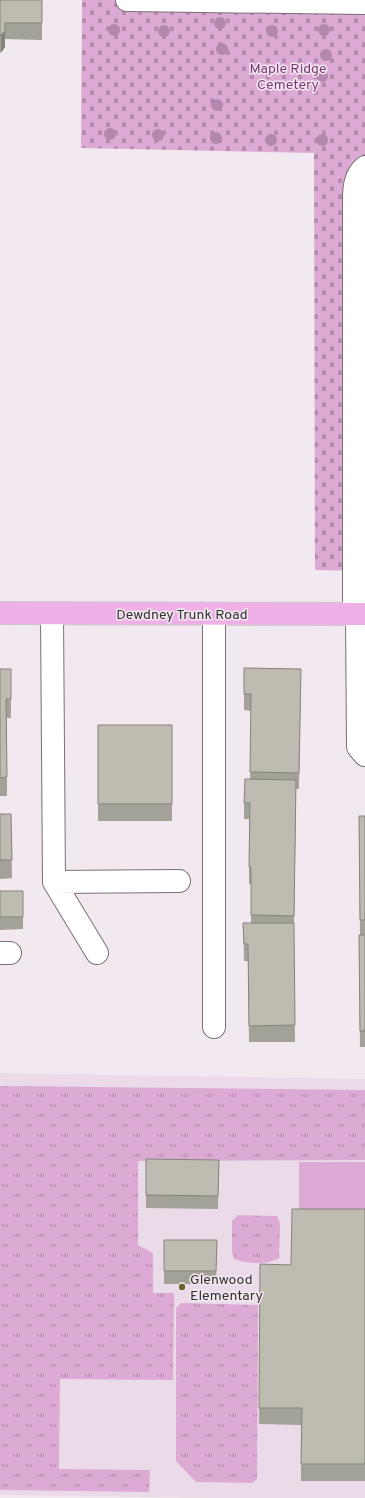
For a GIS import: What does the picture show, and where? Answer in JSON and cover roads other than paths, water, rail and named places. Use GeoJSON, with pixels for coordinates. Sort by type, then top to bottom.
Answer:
{"type":"FeatureCollection","features":[{"type":"Feature","properties":{"kind":"main road","name":"Dewdney Trunk Road"},"geometry":{"type":"LineString","coordinates":[[0,613],[358,614]]}},
{"type":"Feature","properties":{"kind":"lane"},"geometry":{"type":"LineString","coordinates":[[127,0],[365,3]]}},
{"type":"Feature","properties":{"kind":"lane"},"geometry":{"type":"LineString","coordinates":[[365,167],[359,174],[354,190],[353,247],[358,614],[358,747],[365,755]]}},
{"type":"Feature","properties":{"kind":"lane"},"geometry":{"type":"LineString","coordinates":[[353,247],[355,237],[359,230],[365,226]]}},
{"type":"Feature","properties":{"kind":"lane"},"geometry":{"type":"LineString","coordinates":[[52,614],[54,882],[98,953]]}},
{"type":"Feature","properties":{"kind":"lane"},"geometry":{"type":"LineString","coordinates":[[214,614],[214,1027]]}},
{"type":"Feature","properties":{"kind":"lane"},"geometry":{"type":"LineString","coordinates":[[54,882],[179,881]]}},
{"type":"Feature","properties":{"kind":"place","name":"Glenwood Elementary"},"geometry":{"type":"Point","coordinates":[182,1287]}},
{"type":"Feature","properties":{"kind":"park label","name":"Maple Ridge Cemetery"},"geometry":{"type":"Point","coordinates":[288,76]}}]}
